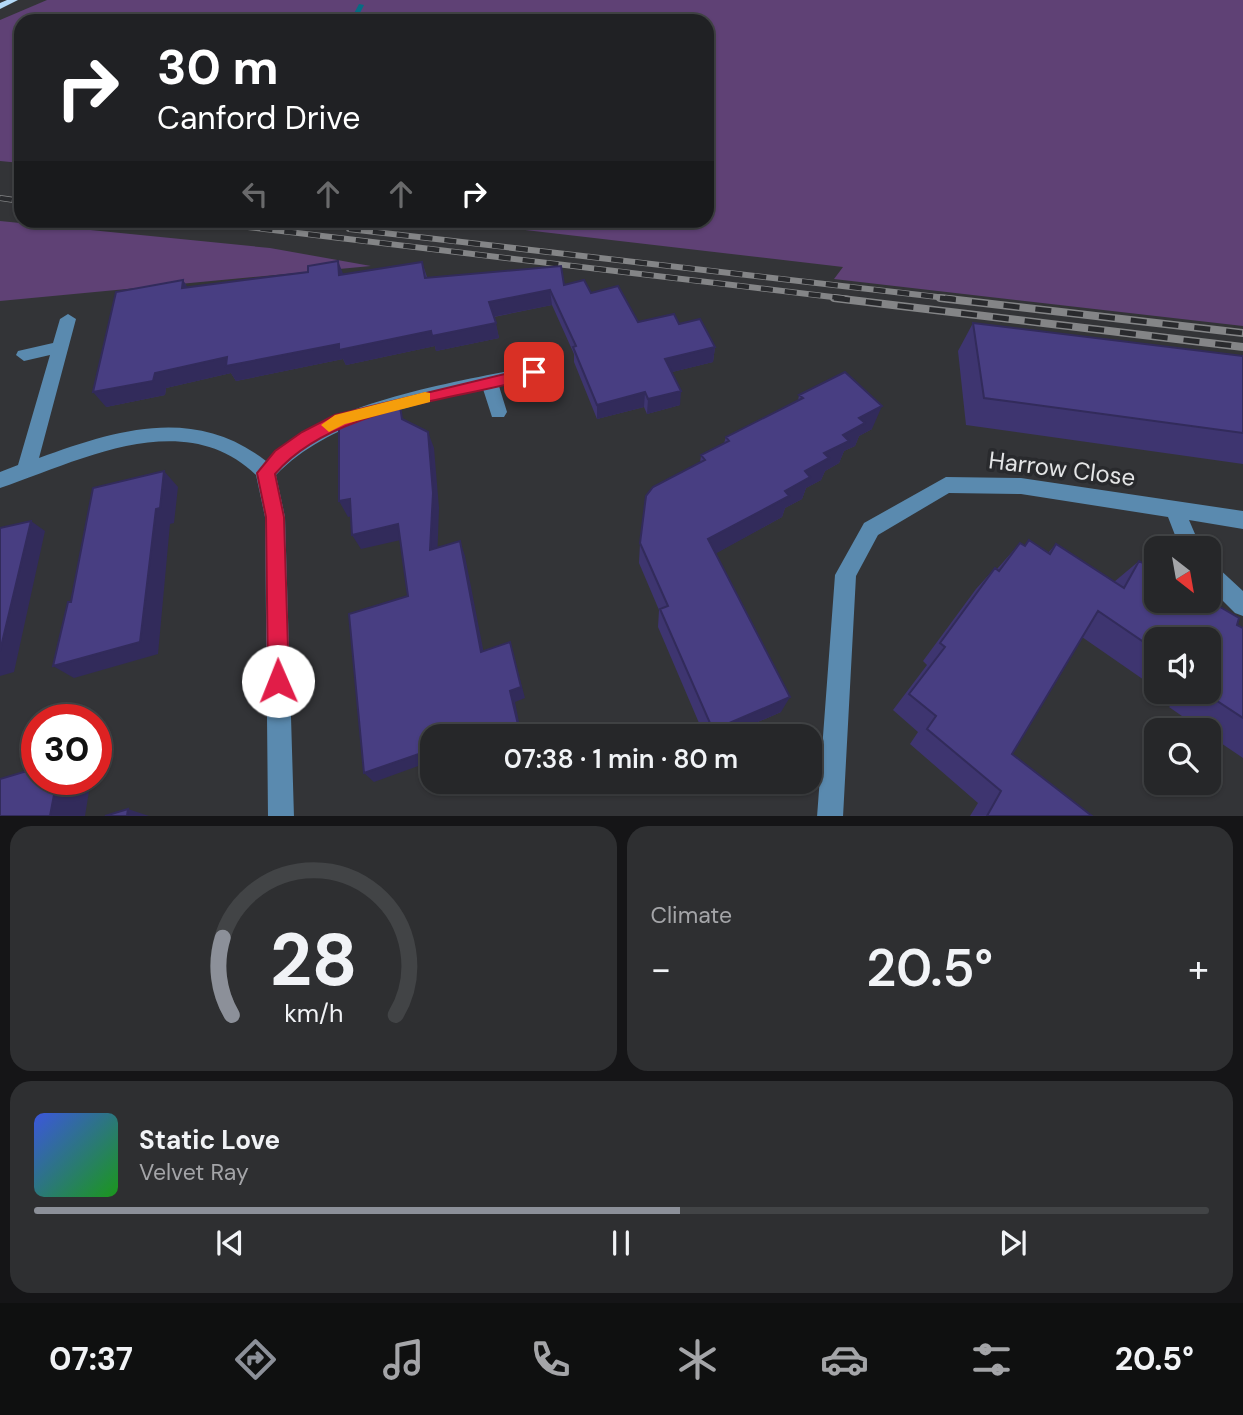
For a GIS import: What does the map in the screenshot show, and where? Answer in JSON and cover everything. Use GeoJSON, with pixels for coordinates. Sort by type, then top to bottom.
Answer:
{"type":"FeatureCollection","features":[{"type":"Feature","properties":{"kind":"main road"},"geometry":{"type":"LineString","coordinates":[[0,6],[14,0]]}},
{"type":"Feature","properties":{"kind":"street"},"geometry":{"type":"LineString","coordinates":[[26,471],[68,319]]}},
{"type":"Feature","properties":{"kind":"street"},"geometry":{"type":"LineString","coordinates":[[24,355],[61,347]]}},
{"type":"Feature","properties":{"kind":"street"},"geometry":{"type":"LineString","coordinates":[[266,473],[298,443],[341,419],[534,372]]}},
{"type":"Feature","properties":{"kind":"street"},"geometry":{"type":"LineString","coordinates":[[489,381],[498,412]]}},
{"type":"Feature","properties":{"kind":"street"},"geometry":{"type":"LineString","coordinates":[[0,480],[120,438],[171,435],[205,436],[239,451],[266,473],[275,517],[281,816]]}},
{"type":"Feature","properties":{"kind":"street","name":"Harrow Close"},"geometry":{"type":"LineString","coordinates":[[830,816],[846,575],[871,529],[946,485],[1021,486],[1243,520]]}},
{"type":"Feature","properties":{"kind":"street"},"geometry":{"type":"LineString","coordinates":[[1176,510],[1186,536]]}},
{"type":"Feature","properties":{"kind":"street"},"geometry":{"type":"LineString","coordinates":[[1222,586],[1243,606]]}},
{"type":"Feature","properties":{"kind":"shaded area"},"geometry":{"type":"Polygon","coordinates":[[[47,0],[1243,0],[1243,326],[834,279],[843,267],[509,228],[714,228],[714,14],[14,14],[47,0]]]}},
{"type":"Feature","properties":{"kind":"shaded area"},"geometry":{"type":"Polygon","coordinates":[[[14,14],[14,162],[0,161],[0,20],[14,14]]]}},
{"type":"Feature","properties":{"kind":"shaded area"},"geometry":{"type":"Polygon","coordinates":[[[0,221],[14,222],[14,228],[70,228],[270,248],[371,266],[0,301],[0,221]]]}},
{"type":"Feature","properties":{"kind":"building"},"geometry":{"type":"Polygon","coordinates":[[[338,261],[339,275],[422,262],[425,278],[561,266],[564,285],[584,280],[591,293],[618,286],[638,322],[674,314],[679,324],[700,319],[715,347],[665,359],[681,391],[648,399],[645,392],[597,405],[573,347],[576,346],[550,290],[489,302],[496,323],[432,336],[431,331],[339,350],[339,344],[226,366],[227,357],[155,373],[153,381],[93,392],[116,292],[183,280],[182,288],[308,272],[308,266],[338,261]]]}},
{"type":"Feature","properties":{"kind":"building"},"geometry":{"type":"Polygon","coordinates":[[[973,323],[1243,356],[1243,433],[984,398],[973,323]]]}},
{"type":"Feature","properties":{"kind":"building"},"geometry":{"type":"Polygon","coordinates":[[[845,372],[882,406],[859,418],[865,423],[843,435],[849,441],[824,453],[829,458],[805,471],[810,477],[785,491],[789,496],[708,539],[790,697],[727,724],[710,724],[660,609],[668,606],[640,543],[646,496],[653,487],[705,460],[701,455],[729,441],[726,437],[803,398],[799,395],[845,372]]]}},
{"type":"Feature","properties":{"kind":"building"},"geometry":{"type":"Polygon","coordinates":[[[400,406],[402,419],[428,432],[433,493],[430,550],[460,541],[481,652],[510,642],[521,687],[510,691],[518,724],[420,724],[420,753],[364,773],[349,614],[408,596],[398,524],[352,535],[350,499],[339,501],[339,423],[400,406]]]}},
{"type":"Feature","properties":{"kind":"building"},"geometry":{"type":"Polygon","coordinates":[[[164,471],[160,508],[156,509],[140,642],[53,666],[68,602],[71,602],[93,488],[164,471]]]}},
{"type":"Feature","properties":{"kind":"building"},"geometry":{"type":"Polygon","coordinates":[[[31,521],[0,651],[0,528],[31,521]]]}},
{"type":"Feature","properties":{"kind":"building"},"geometry":{"type":"Polygon","coordinates":[[[1029,540],[1050,554],[1056,544],[1124,588],[1139,561],[1144,564],[1144,613],[1221,613],[1222,608],[1239,618],[1237,625],[1243,628],[1243,718],[1221,704],[1221,627],[1144,627],[1144,642],[1098,611],[1012,754],[1092,816],[987,816],[1001,791],[927,729],[936,716],[909,694],[945,647],[940,643],[995,568],[999,571],[1020,543],[1025,546],[1029,540]]]}},
{"type":"Feature","properties":{"kind":"building"},"geometry":{"type":"Polygon","coordinates":[[[21,773],[21,795],[54,795],[50,816],[0,816],[0,779],[21,773]]]}},
{"type":"Feature","properties":{"kind":"building"},"geometry":{"type":"Polygon","coordinates":[[[128,809],[127,816],[105,816],[128,809]]]}},
{"type":"Feature","properties":{"kind":"waterway"},"geometry":{"type":"LineString","coordinates":[[356,14],[361,5]]}},
{"type":"Feature","properties":{"kind":"railway"},"geometry":{"type":"LineString","coordinates":[[0,198],[14,200]]}},
{"type":"Feature","properties":{"kind":"railway"},"geometry":{"type":"LineString","coordinates":[[256,228],[849,299]]}},
{"type":"Feature","properties":{"kind":"railway"},"geometry":{"type":"LineString","coordinates":[[349,229],[955,299]]}},
{"type":"Feature","properties":{"kind":"railway"},"geometry":{"type":"LineString","coordinates":[[834,298],[1243,347]]}},
{"type":"Feature","properties":{"kind":"railway"},"geometry":{"type":"LineString","coordinates":[[940,298],[1243,333]]}},
{"type":"Feature","properties":{"kind":"slow traffic"},"geometry":{"type":"LineString","coordinates":[[329,425],[341,419],[425,398]]}},
{"type":"Feature","properties":{"kind":"route"},"geometry":{"type":"LineString","coordinates":[[278,681],[275,517],[266,473],[281,456],[307,436],[341,419],[534,372]]}}]}
